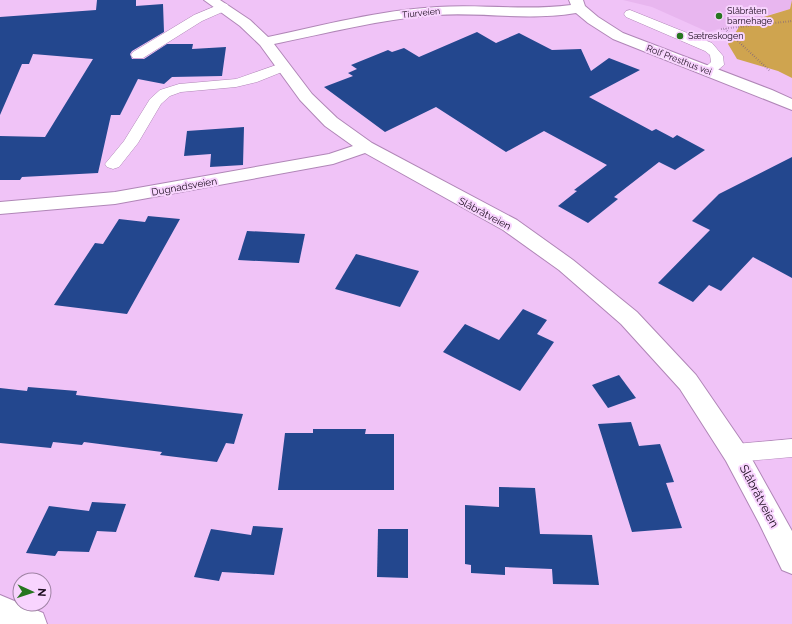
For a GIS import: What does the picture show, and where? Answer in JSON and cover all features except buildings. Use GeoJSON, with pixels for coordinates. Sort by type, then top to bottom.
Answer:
{"type":"FeatureCollection","features":[{"type":"Feature","properties":{"kind":"street","name":"Slåbråtveien"},"geometry":{"type":"LineString","coordinates":[[211,0],[224,7],[245,23],[265,42],[306,98],[331,122],[366,147],[510,225],[566,265],[629,318],[688,382],[736,453],[792,560]]}},
{"type":"Feature","properties":{"kind":"street","name":"Tiurveien"},"geometry":{"type":"LineString","coordinates":[[265,42],[354,23],[412,14],[453,11],[539,12],[578,4]]}},
{"type":"Feature","properties":{"kind":"street","name":"Rolf Presthus vei"},"geometry":{"type":"LineString","coordinates":[[578,4],[593,20],[618,36],[792,105]]}},
{"type":"Feature","properties":{"kind":"street","name":"Dugnadsveien"},"geometry":{"type":"LineString","coordinates":[[0,208],[115,198],[333,159],[366,147]]}},
{"type":"Feature","properties":{"kind":"street"},"geometry":{"type":"LineString","coordinates":[[0,610],[32,624]]}},
{"type":"Feature","properties":{"kind":"lane"},"geometry":{"type":"LineString","coordinates":[[138,55],[198,18],[224,7]]}},
{"type":"Feature","properties":{"kind":"lane"},"geometry":{"type":"LineString","coordinates":[[630,14],[707,46],[718,58],[717,65],[708,71]]}},
{"type":"Feature","properties":{"kind":"lane"},"geometry":{"type":"LineString","coordinates":[[113,164],[130,143],[155,102],[164,93],[179,88],[236,83],[252,79],[282,67]]}},
{"type":"Feature","properties":{"kind":"lane","name":"Slåbråtveien"},"geometry":{"type":"LineString","coordinates":[[736,453],[792,448]]}},
{"type":"Feature","properties":{"kind":"path"},"geometry":{"type":"LineString","coordinates":[[693,39],[708,32],[792,21]]}},
{"type":"Feature","properties":{"kind":"path"},"geometry":{"type":"LineString","coordinates":[[725,29],[760,60],[770,71]]}},
{"type":"Feature","properties":{"kind":"shaded area","name":"Slåbråten barnehage"},"geometry":{"type":"Polygon","coordinates":[[[623,0],[792,0],[790,9],[708,32],[652,7],[623,0]]]}},
{"type":"Feature","properties":{"kind":"shaded area"},"geometry":{"type":"Polygon","coordinates":[[[792,0],[792,78],[778,71],[737,59],[728,44],[741,24],[790,9],[792,0]]]}},
{"type":"Feature","properties":{"kind":"place","name":"Slåbråten barnehage"},"geometry":{"type":"Point","coordinates":[719,16]}},
{"type":"Feature","properties":{"kind":"place","name":"Sætreskogen"},"geometry":{"type":"Point","coordinates":[680,36]}}]}
